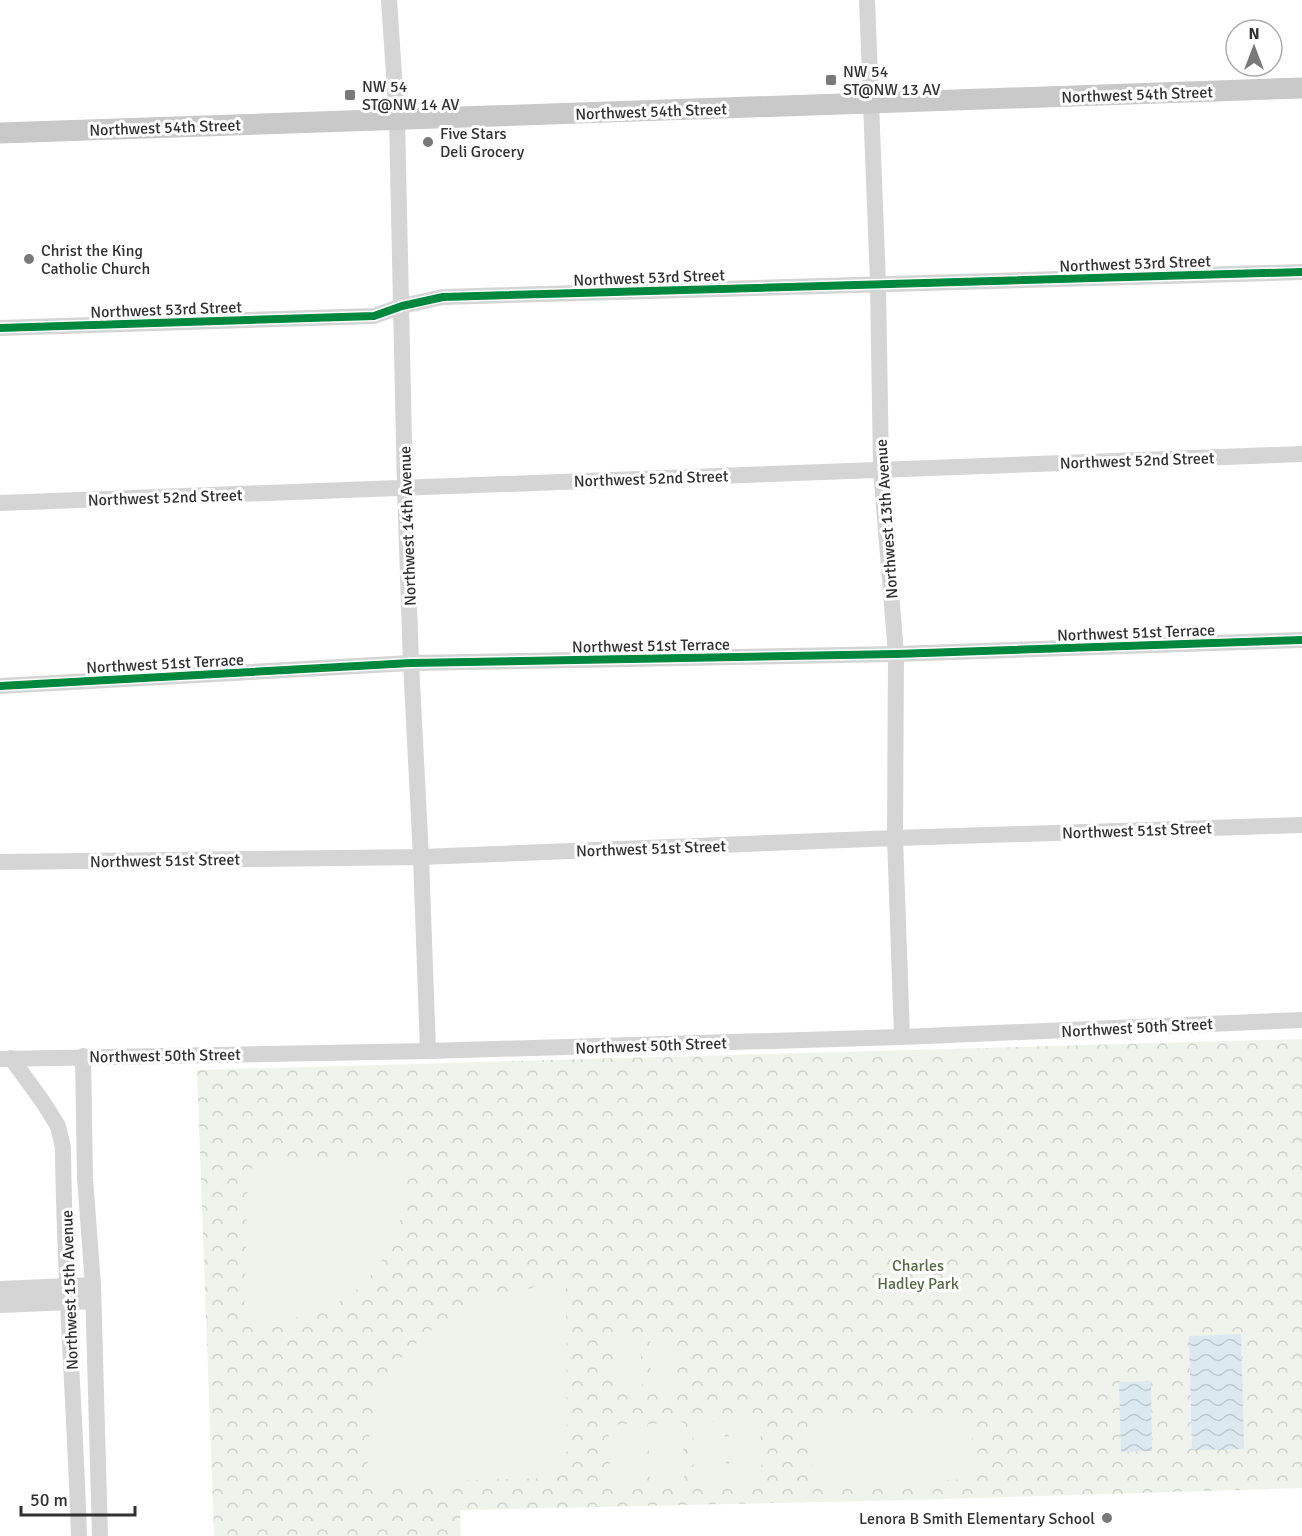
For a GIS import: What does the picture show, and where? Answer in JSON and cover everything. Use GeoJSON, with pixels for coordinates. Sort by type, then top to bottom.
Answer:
{"type":"FeatureCollection","features":[{"type":"Feature","properties":{"kind":"main road","name":"Northwest 54th Street"},"geometry":{"type":"LineString","coordinates":[[0,133],[1302,88]]}},
{"type":"Feature","properties":{"kind":"street","name":"Northwest 14th Avenue"},"geometry":{"type":"LineString","coordinates":[[389,0],[397,119],[405,489],[411,663],[422,857],[428,1051]]}},
{"type":"Feature","properties":{"kind":"street","name":"Northwest 13th Avenue"},"geometry":{"type":"LineString","coordinates":[[867,0],[878,283],[881,469],[896,654],[895,838],[902,1037]]}},
{"type":"Feature","properties":{"kind":"street","name":"Northwest 53rd Street"},"geometry":{"type":"LineString","coordinates":[[0,328],[374,316],[402,306],[443,297],[1302,272]]}},
{"type":"Feature","properties":{"kind":"street","name":"Northwest 52nd Street"},"geometry":{"type":"LineString","coordinates":[[0,503],[1302,454]]}},
{"type":"Feature","properties":{"kind":"street","name":"Northwest 51st Terrace"},"geometry":{"type":"LineString","coordinates":[[0,686],[411,663],[896,654],[1302,640]]}},
{"type":"Feature","properties":{"kind":"street","name":"Northwest 51st Street"},"geometry":{"type":"LineString","coordinates":[[0,862],[422,857],[1302,825]]}},
{"type":"Feature","properties":{"kind":"street","name":"Northwest 50th Street"},"geometry":{"type":"LineString","coordinates":[[5,1059],[428,1051],[902,1037],[1302,1020]]}},
{"type":"Feature","properties":{"kind":"street","name":"Northwest 15th Avenue"},"geometry":{"type":"LineString","coordinates":[[83,1056],[85,1178],[93,1293],[100,1529]]}},
{"type":"Feature","properties":{"kind":"street","name":"Northwest 15th Avenue"},"geometry":{"type":"LineString","coordinates":[[5,1059],[43,1102],[58,1126],[63,1152],[67,1295],[79,1529]]}},
{"type":"Feature","properties":{"kind":"street"},"geometry":{"type":"LineString","coordinates":[[63,1152],[85,1152]]}},
{"type":"Feature","properties":{"kind":"street"},"geometry":{"type":"LineString","coordinates":[[0,1289],[67,1295]]}},
{"type":"Feature","properties":{"kind":"street"},"geometry":{"type":"LineString","coordinates":[[0,1305],[93,1293]]}},
{"type":"Feature","properties":{"kind":"street"},"geometry":{"type":"LineString","coordinates":[[73,1387],[96,1386]]}},
{"type":"Feature","properties":{"kind":"street"},"geometry":{"type":"LineString","coordinates":[[79,1529],[100,1529]]}},
{"type":"Feature","properties":{"kind":"green space","name":"Charles Hadley Park"},"geometry":{"type":"Polygon","coordinates":[[[1302,1039],[1302,1488],[460,1510],[461,1536],[214,1536],[197,1070],[1302,1039]]]}},
{"type":"Feature","properties":{"kind":"green space"},"geometry":{"type":"Polygon","coordinates":[[[259,1161],[405,1162],[406,1187],[396,1233],[375,1270],[361,1286],[344,1299],[304,1316],[266,1321],[244,1321],[248,1172],[259,1161]]]}},
{"type":"Feature","properties":{"kind":"green space"},"geometry":{"type":"Polygon","coordinates":[[[566,1280],[567,1451],[542,1478],[366,1483],[370,1427],[378,1393],[401,1358],[426,1334],[459,1311],[492,1297],[566,1280]]]}},
{"type":"Feature","properties":{"kind":"green space"},"geometry":{"type":"Polygon","coordinates":[[[675,1332],[677,1387],[651,1387],[650,1333],[675,1332]]]}},
{"type":"Feature","properties":{"kind":"green space"},"geometry":{"type":"Polygon","coordinates":[[[640,1333],[642,1387],[616,1388],[615,1334],[640,1333]]]}},
{"type":"Feature","properties":{"kind":"green space"},"geometry":{"type":"Polygon","coordinates":[[[971,1414],[974,1479],[813,1485],[811,1420],[971,1414]]]}},
{"type":"Feature","properties":{"kind":"green space"},"geometry":{"type":"Polygon","coordinates":[[[760,1419],[762,1485],[730,1485],[728,1421],[760,1419]]]}},
{"type":"Feature","properties":{"kind":"green space"},"geometry":{"type":"Polygon","coordinates":[[[724,1421],[727,1486],[694,1487],[693,1422],[724,1421]]]}},
{"type":"Feature","properties":{"kind":"green space"},"geometry":{"type":"Polygon","coordinates":[[[683,1422],[684,1487],[650,1489],[648,1424],[683,1422]]]}},
{"type":"Feature","properties":{"kind":"green space"},"geometry":{"type":"Polygon","coordinates":[[[643,1423],[646,1489],[611,1489],[608,1425],[643,1423]]]}},
{"type":"Feature","properties":{"kind":"water"},"geometry":{"type":"Polygon","coordinates":[[[1241,1334],[1244,1449],[1192,1450],[1189,1336],[1241,1334]]]}},
{"type":"Feature","properties":{"kind":"water"},"geometry":{"type":"Polygon","coordinates":[[[1151,1381],[1152,1451],[1121,1452],[1119,1382],[1151,1381]]]}},
{"type":"Feature","properties":{"kind":"cycle path"},"geometry":{"type":"LineString","coordinates":[[0,328],[374,316],[402,306],[443,297],[1302,272]]}},
{"type":"Feature","properties":{"kind":"cycle path"},"geometry":{"type":"LineString","coordinates":[[0,686],[411,663],[896,654],[1302,640]]}},
{"type":"Feature","properties":{"kind":"place","name":"NW 54 ST@NW 13 AV"},"geometry":{"type":"Point","coordinates":[831,80]}},
{"type":"Feature","properties":{"kind":"place","name":"NW 54 ST@NW 14 AV"},"geometry":{"type":"Point","coordinates":[350,95]}},
{"type":"Feature","properties":{"kind":"place","name":"Five Stars Deli Grocery"},"geometry":{"type":"Point","coordinates":[428,142]}},
{"type":"Feature","properties":{"kind":"place","name":"Christ the King Catholic Church"},"geometry":{"type":"Point","coordinates":[29,259]}},
{"type":"Feature","properties":{"kind":"place","name":"Lenora B Smith Elementary School"},"geometry":{"type":"Point","coordinates":[1107,1518]}}]}
